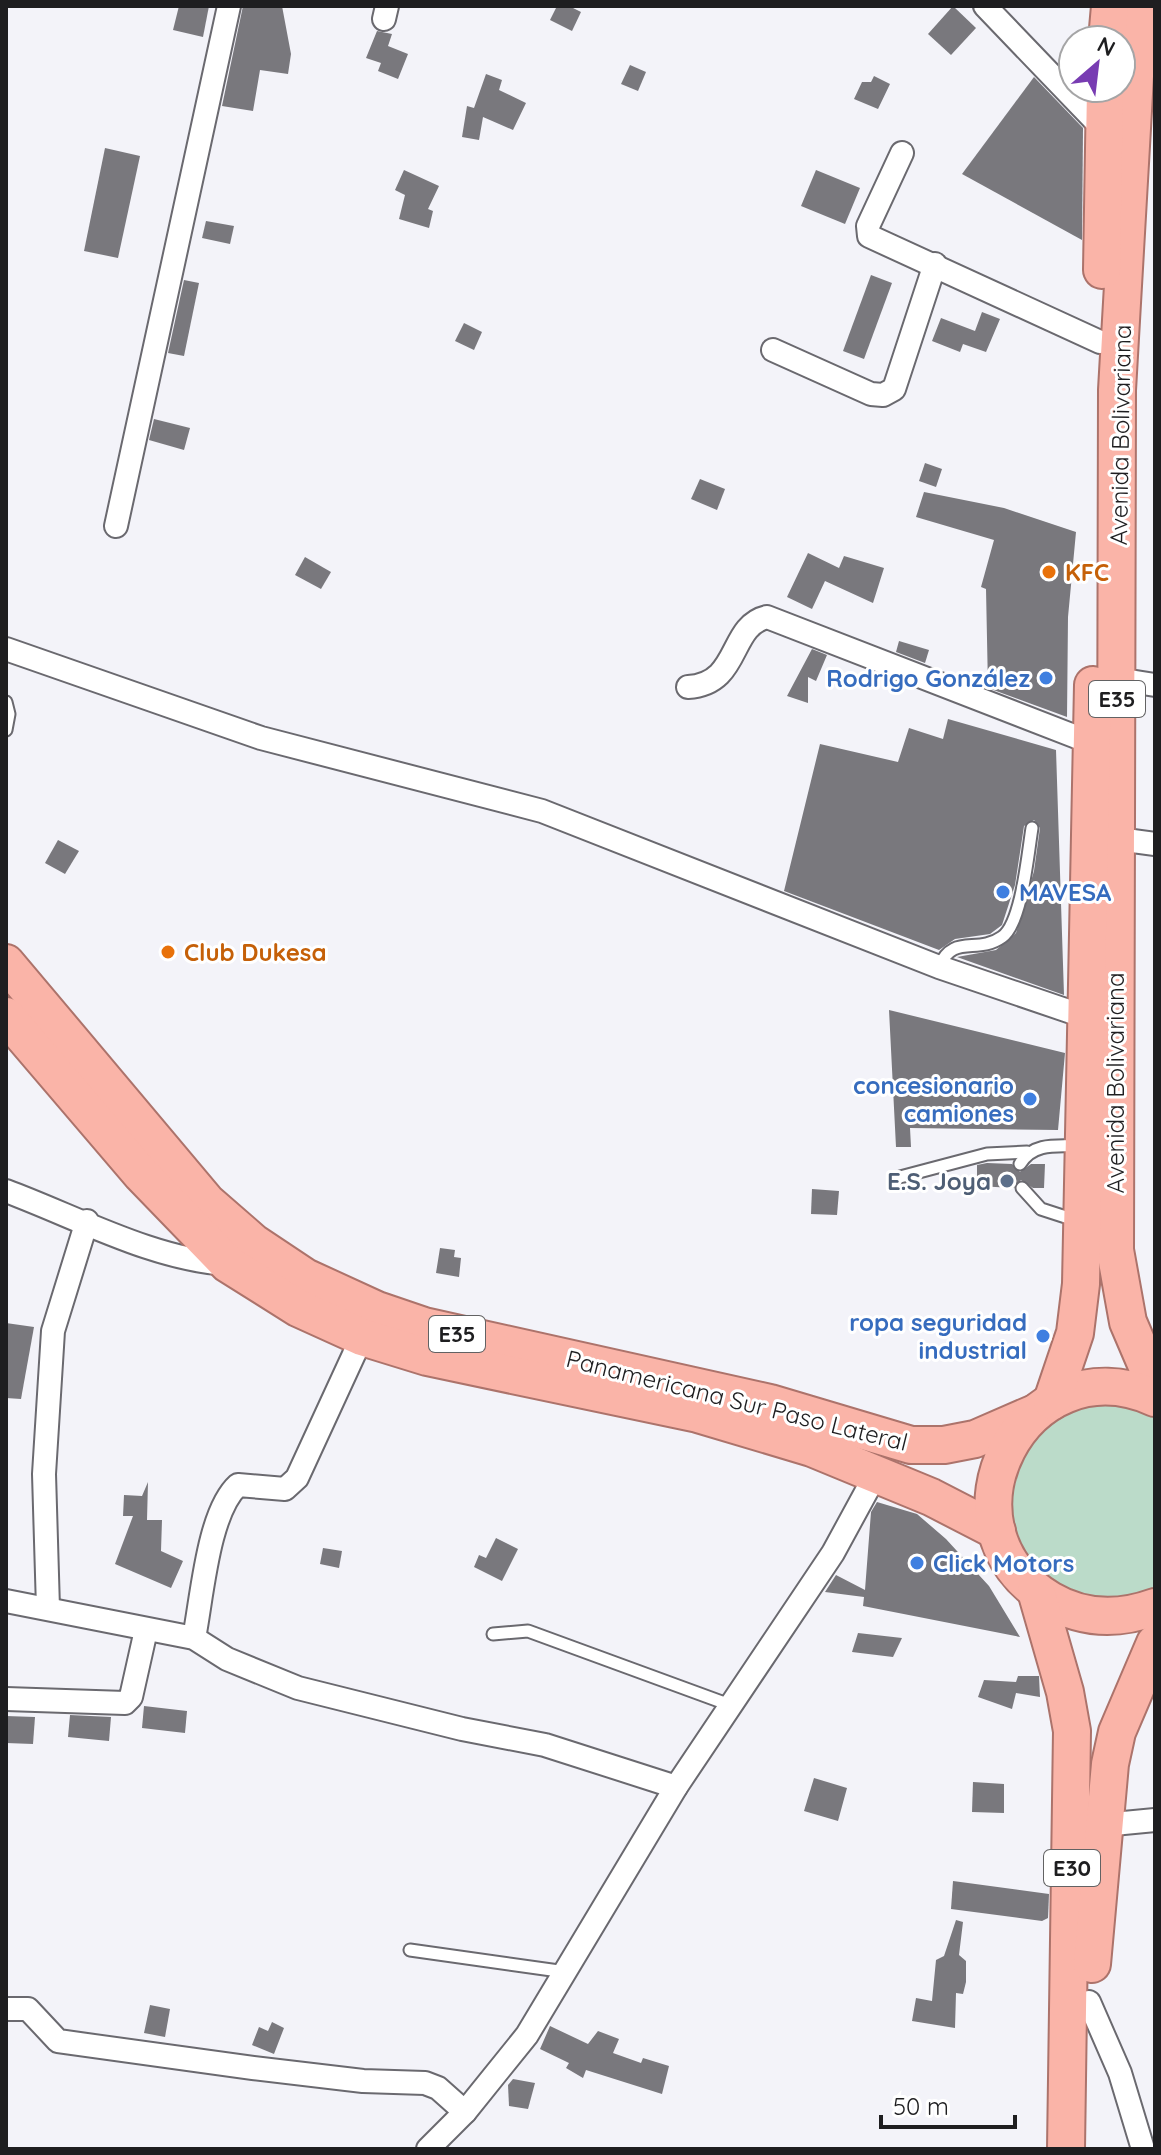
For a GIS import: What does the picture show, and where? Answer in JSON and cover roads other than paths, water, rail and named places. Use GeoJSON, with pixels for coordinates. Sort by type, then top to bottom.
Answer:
{"type":"FeatureCollection","features":[{"type":"Feature","properties":{"kind":"highway","name":"Avenida Bolivariana"},"geometry":{"type":"LineString","coordinates":[[1139,6],[1117,390],[1115,1250],[1128,1322],[1155,1385]]}},
{"type":"Feature","properties":{"kind":"highway","name":"Avenida Bolivariana"},"geometry":{"type":"LineString","coordinates":[[1043,1407],[1079,1312],[1085,1146],[1105,104]]}},
{"type":"Feature","properties":{"kind":"highway","name":"Panamericana Sur Paso Lateral"},"geometry":{"type":"LineString","coordinates":[[6,963],[207,1202],[254,1243],[305,1277],[377,1310],[424,1326],[770,1403],[911,1445],[944,1445],[975,1439],[1043,1407]]}},
{"type":"Feature","properties":{"kind":"highway","name":"E35"},"geometry":{"type":"LineString","coordinates":[[6,1016],[141,1174],[228,1264],[298,1308],[362,1337],[427,1357],[698,1414],[812,1448],[876,1474],[997,1531]]}},
{"type":"Feature","properties":{"kind":"highway","name":"E35"},"geometry":{"type":"LineString","coordinates":[[1155,1398],[1112,1387],[1082,1390],[1043,1407],[1013,1437],[998,1466],[993,1498],[997,1531],[1018,1574],[1036,1591],[1065,1608],[1097,1617],[1130,1615],[1155,1607]]}},
{"type":"Feature","properties":{"kind":"highway","name":"E30"},"geometry":{"type":"LineString","coordinates":[[1036,1591],[1062,1680],[1072,1731],[1066,2149]]}},
{"type":"Feature","properties":{"kind":"highway","name":"E30"},"geometry":{"type":"LineString","coordinates":[[1086,2149],[1089,2002],[1103,1825],[1117,1732],[1155,1643]]}},
{"type":"Feature","properties":{"kind":"street"},"geometry":{"type":"LineString","coordinates":[[116,526],[229,6]]}},
{"type":"Feature","properties":{"kind":"street"},"geometry":{"type":"LineString","coordinates":[[985,6],[1104,130]]}},
{"type":"Feature","properties":{"kind":"street"},"geometry":{"type":"LineString","coordinates":[[902,153],[868,226],[869,236],[1100,342]]}},
{"type":"Feature","properties":{"kind":"street"},"geometry":{"type":"LineString","coordinates":[[773,350],[871,394],[883,395],[894,389],[935,264]]}},
{"type":"Feature","properties":{"kind":"street"},"geometry":{"type":"LineString","coordinates":[[688,687],[701,686],[723,673],[748,627],[767,617],[1092,743]]}},
{"type":"Feature","properties":{"kind":"street"},"geometry":{"type":"LineString","coordinates":[[6,649],[261,738],[542,811],[939,967],[1086,1017]]}},
{"type":"Feature","properties":{"kind":"street"},"geometry":{"type":"LineString","coordinates":[[1117,679],[1155,685]]}},
{"type":"Feature","properties":{"kind":"street"},"geometry":{"type":"LineString","coordinates":[[1118,839],[1155,844]]}},
{"type":"Feature","properties":{"kind":"street"},"geometry":{"type":"LineString","coordinates":[[6,1191],[193,1262],[228,1264]]}},
{"type":"Feature","properties":{"kind":"street"},"geometry":{"type":"LineString","coordinates":[[48,1608],[44,1474],[53,1331],[87,1221]]}},
{"type":"Feature","properties":{"kind":"street"},"geometry":{"type":"LineString","coordinates":[[194,1638],[219,1515],[227,1495],[238,1485],[285,1489],[297,1478],[362,1337]]}},
{"type":"Feature","properties":{"kind":"street"},"geometry":{"type":"LineString","coordinates":[[428,2149],[465,2112],[527,2035],[676,1787],[833,1553],[876,1474]]}},
{"type":"Feature","properties":{"kind":"street"},"geometry":{"type":"LineString","coordinates":[[6,1601],[194,1638],[227,1659],[298,1688],[462,1729],[545,1745],[676,1787]]}},
{"type":"Feature","properties":{"kind":"street"},"geometry":{"type":"LineString","coordinates":[[6,1699],[125,1703],[131,1697],[146,1630]]}},
{"type":"Feature","properties":{"kind":"street"},"geometry":{"type":"LineString","coordinates":[[1103,1825],[1155,1820]]}},
{"type":"Feature","properties":{"kind":"street"},"geometry":{"type":"LineString","coordinates":[[1089,2002],[1120,2073],[1143,2149]]}},
{"type":"Feature","properties":{"kind":"street"},"geometry":{"type":"LineString","coordinates":[[6,2009],[28,2009],[58,2041],[363,2081],[425,2083],[438,2088],[465,2112]]}},
{"type":"Feature","properties":{"kind":"lane"},"geometry":{"type":"LineString","coordinates":[[6,702],[9,714],[6,730]]}},
{"type":"Feature","properties":{"kind":"lane"},"geometry":{"type":"LineString","coordinates":[[939,967],[945,953],[954,947],[978,945],[1003,936],[1015,918],[1032,828]]}},
{"type":"Feature","properties":{"kind":"lane"},"geometry":{"type":"LineString","coordinates":[[900,1177],[987,1154],[1027,1152],[1043,1146],[1085,1146]]}},
{"type":"Feature","properties":{"kind":"lane"},"geometry":{"type":"LineString","coordinates":[[1020,1164],[1027,1152]]}},
{"type":"Feature","properties":{"kind":"lane"},"geometry":{"type":"LineString","coordinates":[[1022,1188],[1041,1209],[1083,1223]]}},
{"type":"Feature","properties":{"kind":"lane"},"geometry":{"type":"LineString","coordinates":[[493,1634],[528,1631],[730,1705]]}},
{"type":"Feature","properties":{"kind":"lane"},"geometry":{"type":"LineString","coordinates":[[410,1950],[567,1972]]}},
{"type":"Feature","properties":{"kind":"place","name":"KFC"},"geometry":{"type":"Point","coordinates":[1049,572]}},
{"type":"Feature","properties":{"kind":"place","name":"Rodrigo González"},"geometry":{"type":"Point","coordinates":[1046,678]}},
{"type":"Feature","properties":{"kind":"place","name":"MAVESA"},"geometry":{"type":"Point","coordinates":[1003,892]}},
{"type":"Feature","properties":{"kind":"place","name":"Club Dukesa"},"geometry":{"type":"Point","coordinates":[168,952]}},
{"type":"Feature","properties":{"kind":"place","name":"concesionario camiones"},"geometry":{"type":"Point","coordinates":[1030,1099]}},
{"type":"Feature","properties":{"kind":"place","name":"E.S. Joya"},"geometry":{"type":"Point","coordinates":[1007,1181]}},
{"type":"Feature","properties":{"kind":"place","name":"ropa seguridad industrial"},"geometry":{"type":"Point","coordinates":[1043,1336]}},
{"type":"Feature","properties":{"kind":"place","name":"Click Motors"},"geometry":{"type":"Point","coordinates":[917,1563]}}]}
